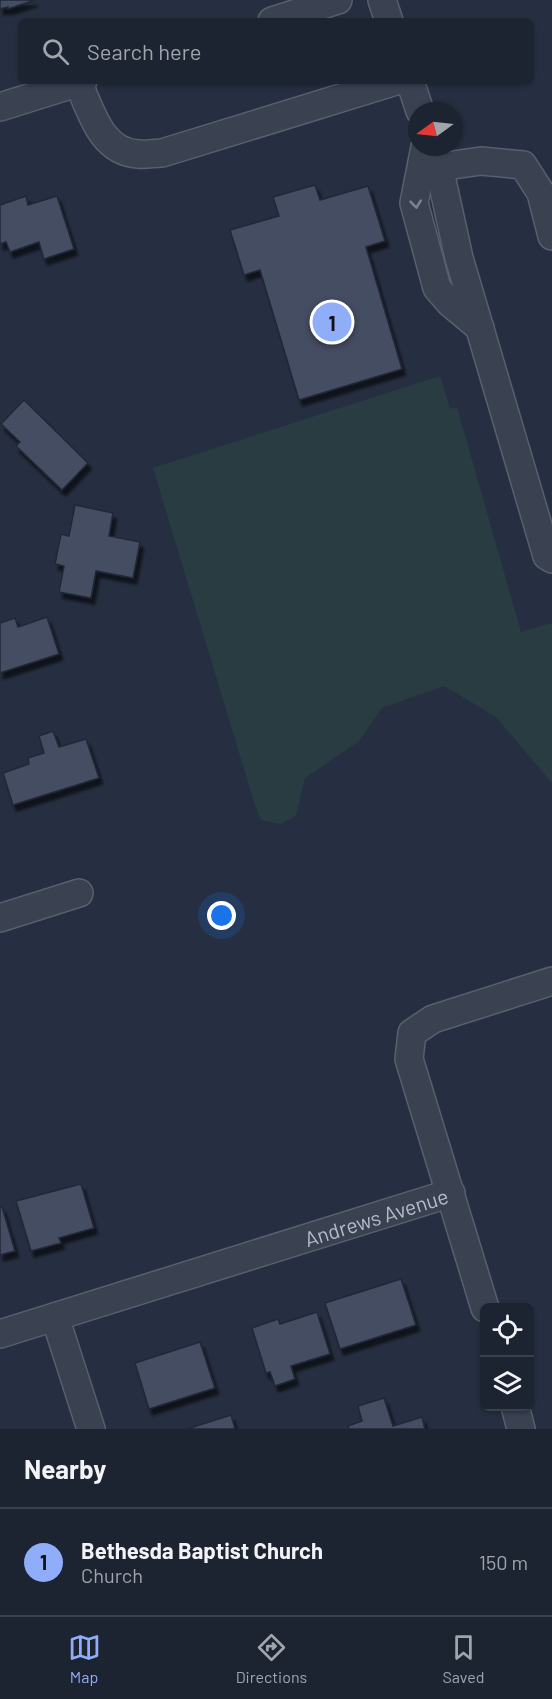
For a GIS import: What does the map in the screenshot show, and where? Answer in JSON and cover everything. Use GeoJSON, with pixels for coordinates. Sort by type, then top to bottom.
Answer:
{"type":"FeatureCollection","features":[{"type":"Feature","properties":{"kind":"street"},"geometry":{"type":"LineString","coordinates":[[281,18],[338,0]]}},
{"type":"Feature","properties":{"kind":"street"},"geometry":{"type":"LineString","coordinates":[[382,0],[388,18]]}},
{"type":"Feature","properties":{"kind":"street"},"geometry":{"type":"LineString","coordinates":[[0,107],[74,84]]}},
{"type":"Feature","properties":{"kind":"street"},"geometry":{"type":"LineString","coordinates":[[81,84],[103,137],[116,147],[136,154],[162,153],[386,84]]}},
{"type":"Feature","properties":{"kind":"street"},"geometry":{"type":"LineString","coordinates":[[411,84],[417,102]]}},
{"type":"Feature","properties":{"kind":"street"},"geometry":{"type":"LineString","coordinates":[[433,156],[459,258],[547,556],[552,559]]}},
{"type":"Feature","properties":{"kind":"street"},"geometry":{"type":"LineString","coordinates":[[446,156],[522,165],[541,193],[552,236]]}},
{"type":"Feature","properties":{"kind":"street"},"geometry":{"type":"LineString","coordinates":[[0,918],[79,893]]}},
{"type":"Feature","properties":{"kind":"street","name":"Andrews Avenue"},"geometry":{"type":"LineString","coordinates":[[0,1334],[451,1193],[409,1059],[412,1033],[433,1019],[552,981]]}},
{"type":"Feature","properties":{"kind":"street"},"geometry":{"type":"LineString","coordinates":[[451,1193],[484,1303]]}},
{"type":"Feature","properties":{"kind":"street"},"geometry":{"type":"LineString","coordinates":[[55,1317],[91,1429]]}},
{"type":"Feature","properties":{"kind":"street"},"geometry":{"type":"LineString","coordinates":[[516,1411],[521,1429]]}},
{"type":"Feature","properties":{"kind":"shaded area"},"geometry":{"type":"Polygon","coordinates":[[[440,376],[450,409],[457,407],[521,632],[552,623],[552,783],[496,717],[444,686],[382,708],[358,742],[305,778],[296,816],[280,824],[261,820],[153,468],[440,376]]]}},
{"type":"Feature","properties":{"kind":"building"},"geometry":{"type":"Polygon","coordinates":[[[0,0],[35,0],[8,9],[8,7],[0,9],[0,0]]]}},
{"type":"Feature","properties":{"kind":"building"},"geometry":{"type":"Polygon","coordinates":[[[315,185],[320,200],[368,186],[385,241],[366,247],[402,369],[299,400],[260,270],[244,275],[230,230],[279,216],[273,197],[315,185]]]}},
{"type":"Feature","properties":{"kind":"building"},"geometry":{"type":"Polygon","coordinates":[[[26,196],[28,205],[57,196],[74,249],[44,259],[39,242],[10,252],[6,242],[0,244],[0,205],[26,196]]]}},
{"type":"Feature","properties":{"kind":"building"},"geometry":{"type":"Polygon","coordinates":[[[24,400],[88,463],[62,490],[16,446],[20,442],[1,424],[24,400]]]}},
{"type":"Feature","properties":{"kind":"building"},"geometry":{"type":"Polygon","coordinates":[[[75,505],[113,513],[109,536],[140,542],[133,578],[96,571],[91,598],[59,592],[64,566],[55,564],[61,534],[69,536],[75,505]]]}},
{"type":"Feature","properties":{"kind":"building"},"geometry":{"type":"Polygon","coordinates":[[[47,617],[59,654],[0,673],[0,623],[15,618],[18,627],[47,617]]]}},
{"type":"Feature","properties":{"kind":"building"},"geometry":{"type":"Polygon","coordinates":[[[53,731],[59,747],[86,739],[99,778],[13,805],[3,773],[29,764],[28,758],[44,753],[39,736],[53,731]]]}},
{"type":"Feature","properties":{"kind":"building"},"geometry":{"type":"Polygon","coordinates":[[[81,1184],[94,1228],[59,1238],[61,1243],[31,1251],[16,1201],[81,1184]]]}},
{"type":"Feature","properties":{"kind":"building"},"geometry":{"type":"Polygon","coordinates":[[[0,1207],[2,1207],[15,1251],[0,1255],[0,1207]]]}},
{"type":"Feature","properties":{"kind":"building"},"geometry":{"type":"Polygon","coordinates":[[[401,1279],[416,1325],[340,1349],[325,1303],[401,1279]]]}},
{"type":"Feature","properties":{"kind":"building"},"geometry":{"type":"Polygon","coordinates":[[[317,1312],[330,1354],[291,1366],[295,1379],[275,1386],[270,1372],[266,1373],[252,1328],[278,1319],[280,1324],[317,1312]]]}},
{"type":"Feature","properties":{"kind":"building"},"geometry":{"type":"Polygon","coordinates":[[[200,1342],[215,1388],[149,1409],[135,1363],[200,1342]]]}},
{"type":"Feature","properties":{"kind":"building"},"geometry":{"type":"Polygon","coordinates":[[[384,1398],[393,1426],[422,1417],[425,1429],[349,1429],[348,1426],[362,1421],[358,1406],[384,1398]]]}},
{"type":"Feature","properties":{"kind":"building"},"geometry":{"type":"Polygon","coordinates":[[[231,1415],[235,1429],[187,1429],[231,1415]]]}},
{"type":"Feature","properties":{"kind":"place","name":"Bethesda Baptist Church"},"geometry":{"type":"Point","coordinates":[332,322]}}]}
